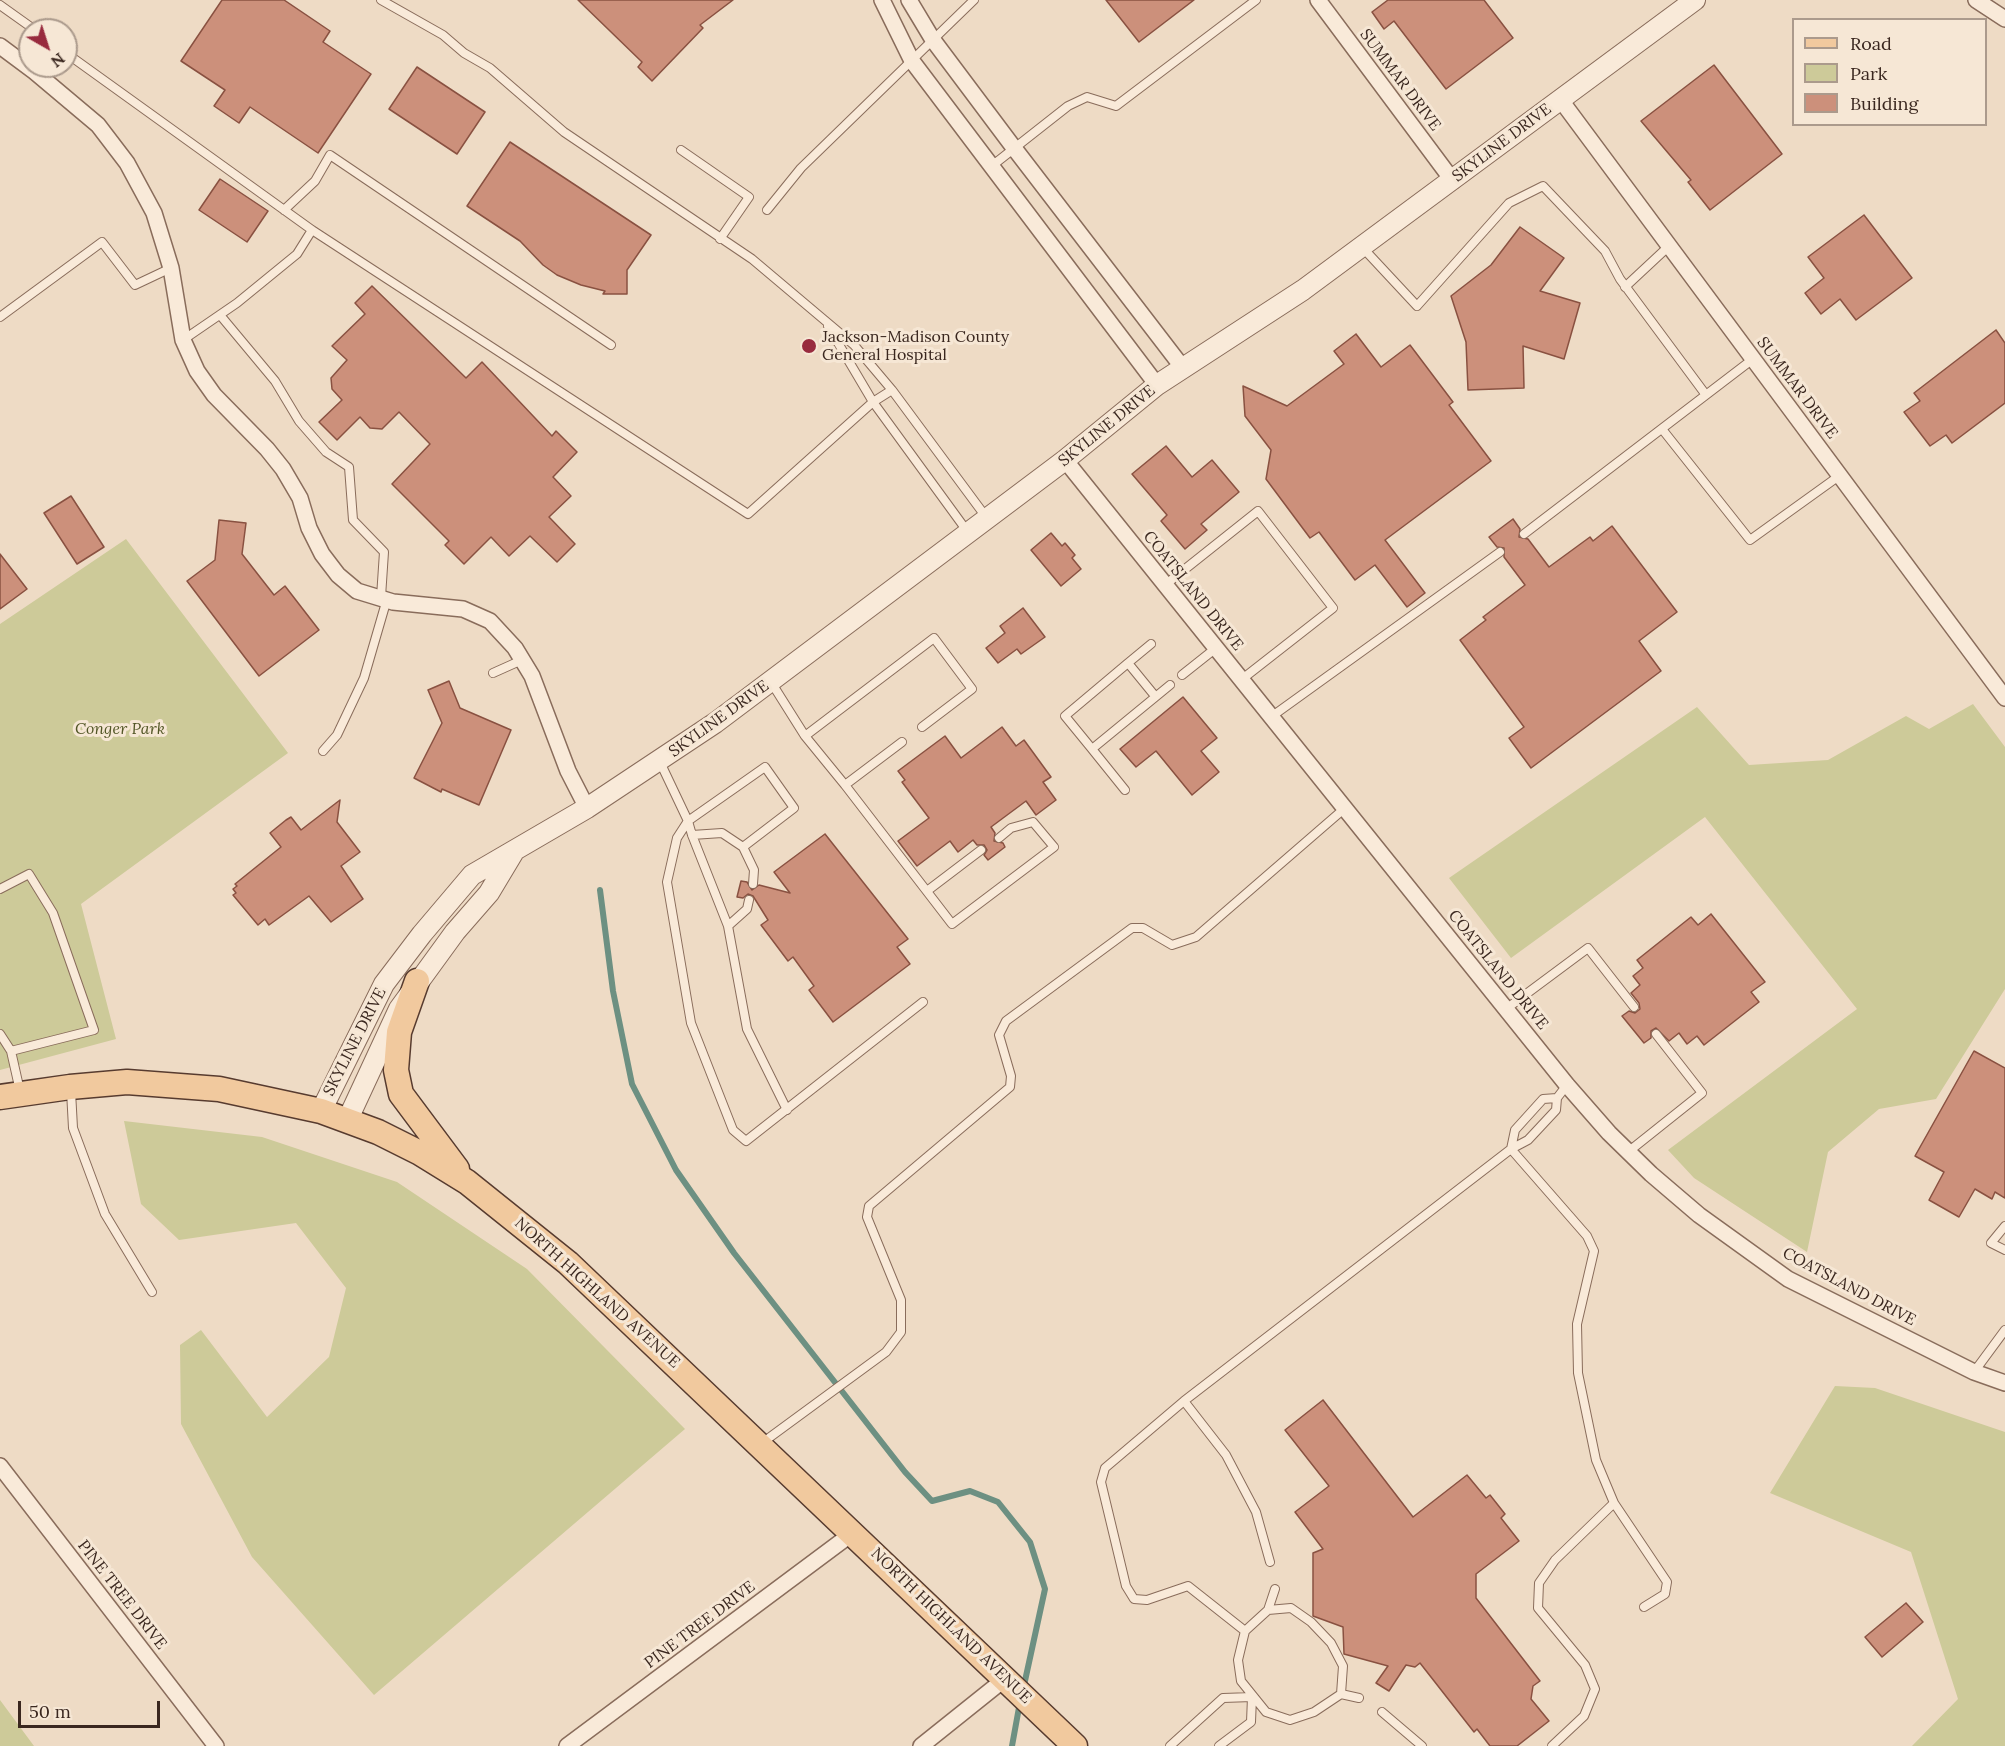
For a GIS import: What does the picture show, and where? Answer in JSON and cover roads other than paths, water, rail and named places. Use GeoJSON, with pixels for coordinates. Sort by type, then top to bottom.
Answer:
{"type":"FeatureCollection","features":[{"type":"Feature","properties":{"kind":"main road"},"geometry":{"type":"LineString","coordinates":[[417,981],[399,1032],[396,1070],[401,1094],[425,1130],[467,1182]]}},
{"type":"Feature","properties":{"kind":"main road","name":"NORTH HIGHLAND AVENUE"},"geometry":{"type":"LineString","coordinates":[[10,1095],[70,1086],[127,1082],[170,1083],[219,1089],[321,1112],[420,1153],[467,1182],[568,1263],[854,1532],[1075,1746]]}},
{"type":"Feature","properties":{"kind":"street"},"geometry":{"type":"LineString","coordinates":[[882,0],[912,61],[1158,385]]}},
{"type":"Feature","properties":{"kind":"street"},"geometry":{"type":"LineString","coordinates":[[909,0],[933,40],[1183,368]]}},
{"type":"Feature","properties":{"kind":"street","name":"SUMMAR DRIVE"},"geometry":{"type":"LineString","coordinates":[[1318,0],[1453,181]]}},
{"type":"Feature","properties":{"kind":"street","name":"SKYLINE DRIVE"},"geometry":{"type":"LineString","coordinates":[[321,1112],[390,976],[472,875],[587,808],[660,762],[1065,460],[1158,385],[1303,290],[1695,0]]}},
{"type":"Feature","properties":{"kind":"street"},"geometry":{"type":"LineString","coordinates":[[1976,0],[2005,19]]}},
{"type":"Feature","properties":{"kind":"street"},"geometry":{"type":"LineString","coordinates":[[0,46],[98,125],[127,162],[154,213],[171,267],[183,340],[196,371],[214,395],[267,449],[283,469],[300,498],[309,528],[322,554],[338,575],[357,591],[393,602],[463,609],[490,621],[515,648],[532,675],[568,771],[587,808]]}},
{"type":"Feature","properties":{"kind":"street","name":"SUMMAR DRIVE"},"geometry":{"type":"LineString","coordinates":[[1560,99],[2005,698]]}},
{"type":"Feature","properties":{"kind":"street","name":"COATSLAND DRIVE"},"geometry":{"type":"LineString","coordinates":[[1065,460],[1567,1085],[1628,1152],[1699,1215],[1788,1279],[1974,1372],[2005,1383]]}},
{"type":"Feature","properties":{"kind":"street","name":"SKYLINE DRIVE"},"geometry":{"type":"LineString","coordinates":[[346,1121],[399,1009],[417,981],[489,893],[516,848]]}},
{"type":"Feature","properties":{"kind":"street","name":"PINE TREE DRIVE"},"geometry":{"type":"LineString","coordinates":[[0,1466],[216,1746]]}},
{"type":"Feature","properties":{"kind":"street","name":"PINE TREE DRIVE"},"geometry":{"type":"LineString","coordinates":[[567,1746],[854,1532]]}},
{"type":"Feature","properties":{"kind":"street"},"geometry":{"type":"LineString","coordinates":[[921,1746],[1006,1678]]}},
{"type":"Feature","properties":{"kind":"lane"},"geometry":{"type":"LineString","coordinates":[[381,0],[443,34],[464,54],[490,68],[564,132],[752,259],[855,345],[892,390],[986,517]]}},
{"type":"Feature","properties":{"kind":"lane"},"geometry":{"type":"LineString","coordinates":[[767,210],[801,168],[877,91],[912,61],[974,0]]}},
{"type":"Feature","properties":{"kind":"lane"},"geometry":{"type":"LineString","coordinates":[[993,165],[1068,106],[1086,97],[1116,106],[1256,0]]}},
{"type":"Feature","properties":{"kind":"lane"},"geometry":{"type":"LineString","coordinates":[[0,5],[18,18]]}},
{"type":"Feature","properties":{"kind":"lane"},"geometry":{"type":"LineString","coordinates":[[78,62],[312,230],[748,514],[873,402],[892,390]]}},
{"type":"Feature","properties":{"kind":"lane"},"geometry":{"type":"LineString","coordinates":[[681,150],[749,197],[720,239]]}},
{"type":"Feature","properties":{"kind":"lane"},"geometry":{"type":"LineString","coordinates":[[284,210],[315,182],[330,155],[611,345]]}},
{"type":"Feature","properties":{"kind":"lane"},"geometry":{"type":"LineString","coordinates":[[1361,246],[1416,306],[1509,203],[1543,186],[1605,251],[1625,287],[1706,395]]}},
{"type":"Feature","properties":{"kind":"lane"},"geometry":{"type":"LineString","coordinates":[[183,340],[220,315],[297,254],[312,230]]}},
{"type":"Feature","properties":{"kind":"lane"},"geometry":{"type":"LineString","coordinates":[[0,317],[102,242],[135,285],[171,267]]}},
{"type":"Feature","properties":{"kind":"lane"},"geometry":{"type":"LineString","coordinates":[[1625,287],[1668,246]]}},
{"type":"Feature","properties":{"kind":"lane"},"geometry":{"type":"LineString","coordinates":[[220,315],[275,381],[306,429],[326,452],[349,467],[353,520],[384,552],[384,598],[364,678],[336,735],[322,751]]}},
{"type":"Feature","properties":{"kind":"lane"},"geometry":{"type":"LineString","coordinates":[[825,322],[873,402],[967,531]]}},
{"type":"Feature","properties":{"kind":"lane"},"geometry":{"type":"LineString","coordinates":[[1524,534],[1753,359]]}},
{"type":"Feature","properties":{"kind":"lane"},"geometry":{"type":"LineString","coordinates":[[1662,429],[1750,540],[1839,476]]}},
{"type":"Feature","properties":{"kind":"lane"},"geometry":{"type":"LineString","coordinates":[[1165,585],[1258,511],[1333,608],[1241,680]]}},
{"type":"Feature","properties":{"kind":"lane"},"geometry":{"type":"LineString","coordinates":[[1271,717],[1500,552]]}},
{"type":"Feature","properties":{"kind":"lane"},"geometry":{"type":"LineString","coordinates":[[805,736],[934,638],[972,689],[922,727]]}},
{"type":"Feature","properties":{"kind":"lane"},"geometry":{"type":"LineString","coordinates":[[1125,790],[1065,716],[1151,644]]}},
{"type":"Feature","properties":{"kind":"lane"},"geometry":{"type":"LineString","coordinates":[[1182,675],[1216,648]]}},
{"type":"Feature","properties":{"kind":"lane"},"geometry":{"type":"LineString","coordinates":[[493,673],[522,660]]}},
{"type":"Feature","properties":{"kind":"lane"},"geometry":{"type":"LineString","coordinates":[[1128,663],[1155,696]]}},
{"type":"Feature","properties":{"kind":"lane"},"geometry":{"type":"LineString","coordinates":[[770,681],[805,736],[952,924],[1054,847],[1034,822],[1011,828],[999,838]]}},
{"type":"Feature","properties":{"kind":"lane"},"geometry":{"type":"LineString","coordinates":[[1092,749],[1170,685]]}},
{"type":"Feature","properties":{"kind":"lane"},"geometry":{"type":"LineString","coordinates":[[845,785],[902,742]]}},
{"type":"Feature","properties":{"kind":"lane"},"geometry":{"type":"LineString","coordinates":[[660,762],[688,821],[728,926],[747,1029],[787,1110]]}},
{"type":"Feature","properties":{"kind":"lane"},"geometry":{"type":"LineString","coordinates":[[743,847],[794,808],[765,767],[688,821],[677,838],[667,882],[691,1023],[733,1130],[746,1141],[923,1002]]}},
{"type":"Feature","properties":{"kind":"lane"},"geometry":{"type":"LineString","coordinates":[[760,1444],[886,1352],[901,1332],[901,1300],[867,1217],[869,1206],[1010,1087],[1011,1076],[999,1035],[1006,1021],[1132,928],[1143,928],[1172,945],[1196,937],[1345,808]]}},
{"type":"Feature","properties":{"kind":"lane"},"geometry":{"type":"LineString","coordinates":[[692,835],[722,832],[743,847],[754,870],[753,884]]}},
{"type":"Feature","properties":{"kind":"lane"},"geometry":{"type":"LineString","coordinates":[[927,891],[981,850]]}},
{"type":"Feature","properties":{"kind":"lane"},"geometry":{"type":"LineString","coordinates":[[0,889],[29,874],[53,913],[94,1030],[11,1051]]}},
{"type":"Feature","properties":{"kind":"lane"},"geometry":{"type":"LineString","coordinates":[[728,926],[747,909],[749,900]]}},
{"type":"Feature","properties":{"kind":"lane"},"geometry":{"type":"LineString","coordinates":[[1506,1009],[1588,948],[1634,1007]]}},
{"type":"Feature","properties":{"kind":"lane"},"geometry":{"type":"LineString","coordinates":[[0,1034],[11,1051],[10,1095]]}},
{"type":"Feature","properties":{"kind":"lane"},"geometry":{"type":"LineString","coordinates":[[1628,1152],[1702,1093],[1656,1034]]}},
{"type":"Feature","properties":{"kind":"lane"},"geometry":{"type":"LineString","coordinates":[[1245,1631],[1188,1586],[1147,1600],[1134,1599],[1126,1586],[1101,1482],[1105,1468],[1184,1401],[1511,1149],[1528,1140],[1556,1110],[1557,1098],[1567,1085]]}},
{"type":"Feature","properties":{"kind":"lane"},"geometry":{"type":"LineString","coordinates":[[70,1086],[74,1128],[105,1214],[152,1292]]}},
{"type":"Feature","properties":{"kind":"lane"},"geometry":{"type":"LineString","coordinates":[[1511,1149],[1515,1131],[1543,1099],[1557,1098]]}},
{"type":"Feature","properties":{"kind":"lane"},"geometry":{"type":"LineString","coordinates":[[1511,1149],[1587,1236],[1594,1251],[1577,1324],[1578,1373],[1596,1460],[1614,1503],[1667,1582],[1665,1594],[1644,1607]]}},
{"type":"Feature","properties":{"kind":"lane"},"geometry":{"type":"LineString","coordinates":[[2005,1226],[1991,1243],[2005,1250]]}},
{"type":"Feature","properties":{"kind":"lane"},"geometry":{"type":"LineString","coordinates":[[1974,1372],[2005,1330]]}},
{"type":"Feature","properties":{"kind":"lane"},"geometry":{"type":"LineString","coordinates":[[1184,1401],[1226,1455],[1256,1512],[1270,1562]]}},
{"type":"Feature","properties":{"kind":"lane"},"geometry":{"type":"LineString","coordinates":[[1552,1746],[1584,1716],[1595,1689],[1586,1665],[1538,1608],[1539,1583],[1555,1560],[1614,1503]]}},
{"type":"Feature","properties":{"kind":"lane"},"geometry":{"type":"LineString","coordinates":[[1275,1588],[1268,1610],[1245,1631],[1238,1660],[1241,1682],[1252,1697],[1266,1712],[1290,1720],[1314,1712],[1341,1694],[1359,1698]]}},
{"type":"Feature","properties":{"kind":"lane"},"geometry":{"type":"LineString","coordinates":[[1268,1610],[1290,1608],[1311,1622],[1331,1643],[1343,1666],[1341,1694]]}},
{"type":"Feature","properties":{"kind":"lane"},"geometry":{"type":"LineString","coordinates":[[1170,1746],[1223,1698],[1252,1697]]}},
{"type":"Feature","properties":{"kind":"lane"},"geometry":{"type":"LineString","coordinates":[[1219,1746],[1251,1722],[1252,1697]]}},
{"type":"Feature","properties":{"kind":"lane"},"geometry":{"type":"LineString","coordinates":[[1382,1712],[1422,1746]]}},
{"type":"Feature","properties":{"kind":"waterway"},"geometry":{"type":"LineString","coordinates":[[600,890],[613,991],[632,1084],[676,1170],[734,1253],[905,1472],[932,1501],[970,1491],[998,1502],[1030,1542],[1045,1589],[1023,1690]]}},
{"type":"Feature","properties":{"kind":"waterway"},"geometry":{"type":"LineString","coordinates":[[1012,1746],[1020,1702]]}},
{"type":"Feature","properties":{"kind":"place","name":"Jackson-Madison County General Hospital"},"geometry":{"type":"Point","coordinates":[809,346]}},
{"type":"Feature","properties":{"kind":"park label","name":"Conger Park"},"geometry":{"type":"Point","coordinates":[120,729]}}]}
